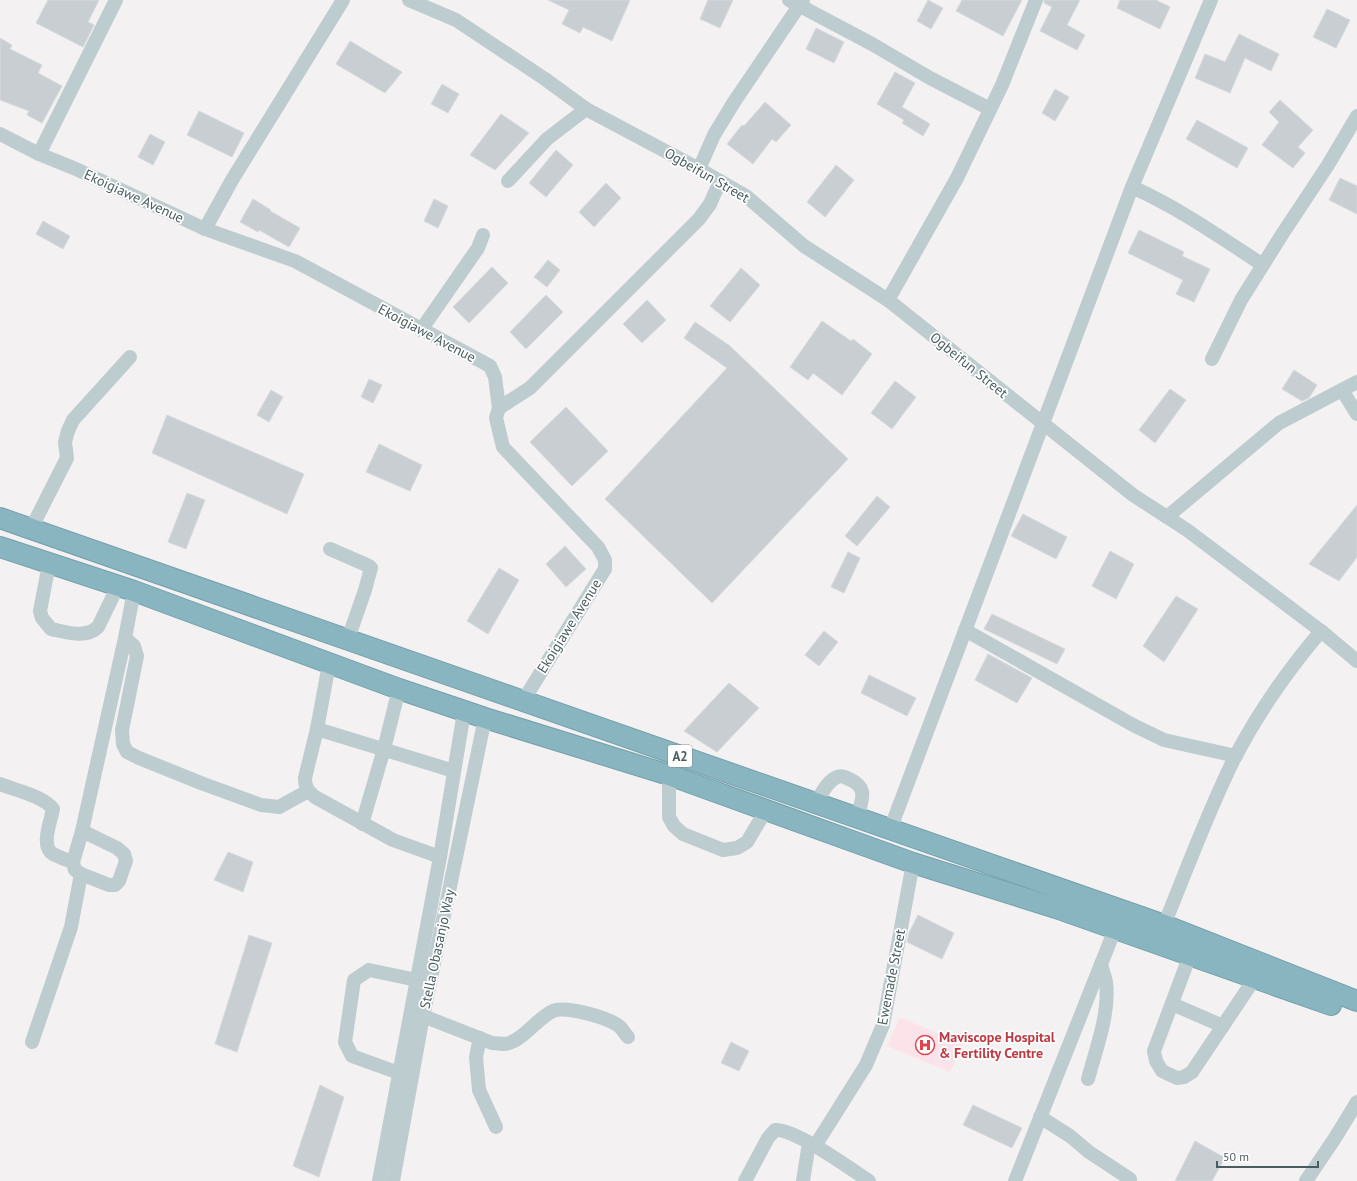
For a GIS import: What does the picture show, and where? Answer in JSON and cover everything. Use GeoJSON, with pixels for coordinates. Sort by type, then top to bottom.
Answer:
{"type":"FeatureCollection","features":[{"type":"Feature","properties":{"kind":"highway","name":"A2"},"geometry":{"type":"LineString","coordinates":[[0,518],[1164,925],[1357,1001]]}},
{"type":"Feature","properties":{"kind":"highway","name":"A2"},"geometry":{"type":"LineString","coordinates":[[0,547],[126,589],[399,690],[464,712],[669,775],[913,863],[1056,908],[1357,1014]]}},
{"type":"Feature","properties":{"kind":"street"},"geometry":{"type":"LineString","coordinates":[[39,154],[116,0]]}},
{"type":"Feature","properties":{"kind":"street"},"geometry":{"type":"LineString","coordinates":[[205,228],[232,180],[343,0]]}},
{"type":"Feature","properties":{"kind":"street","name":"Ogbeifun Street"},"geometry":{"type":"LineString","coordinates":[[409,0],[456,20],[545,79],[586,109],[699,169],[746,196],[804,246],[888,300],[1133,495],[1187,530],[1321,631],[1357,661]]}},
{"type":"Feature","properties":{"kind":"street"},"geometry":{"type":"LineString","coordinates":[[888,300],[957,178],[1002,85],[1036,0]]}},
{"type":"Feature","properties":{"kind":"street"},"geometry":{"type":"LineString","coordinates":[[890,830],[1132,187],[1211,0]]}},
{"type":"Feature","properties":{"kind":"street"},"geometry":{"type":"LineString","coordinates":[[699,169],[718,129],[797,2],[930,78],[990,110]]}},
{"type":"Feature","properties":{"kind":"street"},"geometry":{"type":"LineString","coordinates":[[508,182],[547,139],[586,109]]}},
{"type":"Feature","properties":{"kind":"street"},"geometry":{"type":"LineString","coordinates":[[1212,359],[1241,300],[1328,165],[1357,116]]}},
{"type":"Feature","properties":{"kind":"street","name":"Ekoigiawe Avenue"},"geometry":{"type":"LineString","coordinates":[[0,134],[39,154],[76,169],[205,228],[295,261],[490,366],[495,378],[499,408],[496,418],[503,447],[598,547],[605,560],[605,569],[523,701]]}},
{"type":"Feature","properties":{"kind":"street"},"geometry":{"type":"LineString","coordinates":[[499,408],[530,388],[699,219],[710,204],[720,181]]}},
{"type":"Feature","properties":{"kind":"street"},"geometry":{"type":"LineString","coordinates":[[1132,187],[1159,199],[1263,265]]}},
{"type":"Feature","properties":{"kind":"street"},"geometry":{"type":"LineString","coordinates":[[421,330],[478,248],[483,235]]}},
{"type":"Feature","properties":{"kind":"street"},"geometry":{"type":"LineString","coordinates":[[31,529],[67,458],[65,442],[73,420],[130,357]]}},
{"type":"Feature","properties":{"kind":"street"},"geometry":{"type":"LineString","coordinates":[[1167,517],[1279,423],[1357,382]]}},
{"type":"Feature","properties":{"kind":"street"},"geometry":{"type":"LineString","coordinates":[[1342,390],[1357,414]]}},
{"type":"Feature","properties":{"kind":"street"},"geometry":{"type":"LineString","coordinates":[[330,549],[371,568],[348,639]]}},
{"type":"Feature","properties":{"kind":"street"},"geometry":{"type":"LineString","coordinates":[[49,564],[40,611],[42,618],[51,629],[83,635],[93,632],[126,589]]}},
{"type":"Feature","properties":{"kind":"street"},"geometry":{"type":"LineString","coordinates":[[32,1042],[71,927],[82,831],[125,638],[126,589]]}},
{"type":"Feature","properties":{"kind":"street"},"geometry":{"type":"LineString","coordinates":[[965,630],[1133,725],[1164,740],[1236,756]]}},
{"type":"Feature","properties":{"kind":"street"},"geometry":{"type":"LineString","coordinates":[[1164,925],[1219,792],[1236,756],[1271,697],[1295,661],[1321,631]]}},
{"type":"Feature","properties":{"kind":"street"},"geometry":{"type":"LineString","coordinates":[[125,638],[134,646],[137,656],[122,730],[123,744],[127,752],[201,783],[261,805],[279,807],[308,791]]}},
{"type":"Feature","properties":{"kind":"street"},"geometry":{"type":"LineString","coordinates":[[329,664],[317,729],[305,778],[305,786],[315,797],[362,824],[393,840],[440,857]]}},
{"type":"Feature","properties":{"kind":"street"},"geometry":{"type":"LineString","coordinates":[[362,824],[384,749],[399,690]]}},
{"type":"Feature","properties":{"kind":"street"},"geometry":{"type":"LineString","coordinates":[[379,1181],[440,857],[464,712]]}},
{"type":"Feature","properties":{"kind":"street","name":"Stella Obasanjo Way"},"geometry":{"type":"LineString","coordinates":[[393,1181],[424,1016],[485,718]]}},
{"type":"Feature","properties":{"kind":"street"},"geometry":{"type":"LineString","coordinates":[[317,729],[454,771]]}},
{"type":"Feature","properties":{"kind":"street"},"geometry":{"type":"LineString","coordinates":[[669,775],[669,817],[674,826],[683,834],[724,850],[737,848],[747,842],[766,810]]}},
{"type":"Feature","properties":{"kind":"street"},"geometry":{"type":"LineString","coordinates":[[815,804],[830,782],[837,777],[844,776],[856,781],[862,788],[863,794],[857,818]]}},
{"type":"Feature","properties":{"kind":"street"},"geometry":{"type":"LineString","coordinates":[[0,784],[41,800],[50,805],[53,809],[46,841],[47,847],[51,853],[108,885],[115,885],[119,881],[126,861],[124,854],[117,848],[82,831]]}},
{"type":"Feature","properties":{"kind":"street","name":"Ewemade Street"},"geometry":{"type":"LineString","coordinates":[[812,1145],[866,1065],[883,1025],[913,863]]}},
{"type":"Feature","properties":{"kind":"street"},"geometry":{"type":"LineString","coordinates":[[1015,1181],[1115,929]]}},
{"type":"Feature","properties":{"kind":"street"},"geometry":{"type":"LineString","coordinates":[[1190,955],[1154,1051],[1156,1062],[1162,1070],[1177,1078],[1184,1077],[1192,1072],[1255,978]]}},
{"type":"Feature","properties":{"kind":"street"},"geometry":{"type":"LineString","coordinates":[[1088,1079],[1102,1027],[1107,995],[1106,980],[1101,964]]}},
{"type":"Feature","properties":{"kind":"street"},"geometry":{"type":"LineString","coordinates":[[399,1072],[352,1056],[344,1042],[354,980],[369,970],[417,980]]}},
{"type":"Feature","properties":{"kind":"street"},"geometry":{"type":"LineString","coordinates":[[1172,1004],[1223,1026]]}},
{"type":"Feature","properties":{"kind":"street"},"geometry":{"type":"LineString","coordinates":[[424,1016],[492,1043],[504,1044],[513,1042],[553,1010],[563,1009],[596,1016],[611,1022],[620,1028],[628,1037]]}},
{"type":"Feature","properties":{"kind":"street"},"geometry":{"type":"LineString","coordinates":[[480,1038],[476,1057],[479,1090],[496,1126]]}},
{"type":"Feature","properties":{"kind":"street"},"geometry":{"type":"LineString","coordinates":[[1306,1181],[1357,1102]]}},
{"type":"Feature","properties":{"kind":"street"},"geometry":{"type":"LineString","coordinates":[[1040,1117],[1070,1136],[1089,1152],[1130,1179]]}},
{"type":"Feature","properties":{"kind":"street"},"geometry":{"type":"LineString","coordinates":[[745,1181],[768,1138],[774,1130],[780,1130],[791,1134],[812,1145],[869,1181]]}},
{"type":"Feature","properties":{"kind":"street"},"geometry":{"type":"LineString","coordinates":[[803,1181],[812,1145]]}},
{"type":"Feature","properties":{"kind":"shaded area","name":"Maviscope Hospital & Fertility Centre"},"geometry":{"type":"Polygon","coordinates":[[[900,1017],[963,1044],[950,1072],[887,1046],[900,1017]]]}},
{"type":"Feature","properties":{"kind":"building"},"geometry":{"type":"Polygon","coordinates":[[[48,0],[99,0],[88,22],[94,25],[83,47],[36,23],[48,0]]]}},
{"type":"Feature","properties":{"kind":"building"},"geometry":{"type":"Polygon","coordinates":[[[548,0],[630,0],[612,41],[583,27],[580,33],[562,24],[569,10],[548,0]]]}},
{"type":"Feature","properties":{"kind":"building"},"geometry":{"type":"Polygon","coordinates":[[[708,0],[733,0],[720,28],[700,19],[708,0]]]}},
{"type":"Feature","properties":{"kind":"building"},"geometry":{"type":"Polygon","coordinates":[[[928,0],[943,8],[931,29],[917,21],[928,0]]]}},
{"type":"Feature","properties":{"kind":"building"},"geometry":{"type":"Polygon","coordinates":[[[962,0],[1022,0],[1003,36],[956,11],[962,0]]]}},
{"type":"Feature","properties":{"kind":"building"},"geometry":{"type":"Polygon","coordinates":[[[1044,0],[1080,0],[1067,25],[1085,35],[1077,50],[1040,31],[1052,7],[1044,3],[1044,0]]]}},
{"type":"Feature","properties":{"kind":"building"},"geometry":{"type":"Polygon","coordinates":[[[1120,0],[1156,0],[1170,7],[1160,29],[1117,8],[1120,0]]]}},
{"type":"Feature","properties":{"kind":"building"},"geometry":{"type":"Polygon","coordinates":[[[1327,9],[1350,20],[1336,48],[1313,37],[1327,9]]]}},
{"type":"Feature","properties":{"kind":"building"},"geometry":{"type":"Polygon","coordinates":[[[816,28],[844,42],[834,63],[806,49],[816,28]]]}},
{"type":"Feature","properties":{"kind":"building"},"geometry":{"type":"Polygon","coordinates":[[[1239,34],[1279,54],[1271,71],[1245,58],[1230,93],[1195,78],[1205,54],[1225,62],[1239,34]]]}},
{"type":"Feature","properties":{"kind":"building"},"geometry":{"type":"Polygon","coordinates":[[[0,38],[12,45],[10,49],[42,65],[38,73],[62,86],[42,123],[27,115],[29,111],[0,100],[0,38]]]}},
{"type":"Feature","properties":{"kind":"building"},"geometry":{"type":"Polygon","coordinates":[[[350,41],[402,72],[385,93],[336,64],[350,41]]]}},
{"type":"Feature","properties":{"kind":"building"},"geometry":{"type":"Polygon","coordinates":[[[895,72],[915,83],[902,107],[930,124],[923,136],[902,123],[904,120],[877,104],[895,72]]]}},
{"type":"Feature","properties":{"kind":"building"},"geometry":{"type":"Polygon","coordinates":[[[442,84],[459,94],[448,113],[431,104],[442,84]]]}},
{"type":"Feature","properties":{"kind":"building"},"geometry":{"type":"Polygon","coordinates":[[[1055,89],[1069,97],[1055,121],[1042,113],[1055,89]]]}},
{"type":"Feature","properties":{"kind":"building"},"geometry":{"type":"Polygon","coordinates":[[[1280,100],[1313,130],[1298,147],[1305,153],[1293,168],[1262,145],[1279,122],[1269,112],[1280,100]]]}},
{"type":"Feature","properties":{"kind":"building"},"geometry":{"type":"Polygon","coordinates":[[[765,102],[791,125],[776,142],[772,139],[753,164],[727,144],[742,125],[744,126],[765,102]]]}},
{"type":"Feature","properties":{"kind":"building"},"geometry":{"type":"Polygon","coordinates":[[[199,111],[244,133],[232,157],[187,135],[199,111]]]}},
{"type":"Feature","properties":{"kind":"building"},"geometry":{"type":"Polygon","coordinates":[[[501,114],[529,133],[495,170],[470,155],[501,114]]]}},
{"type":"Feature","properties":{"kind":"building"},"geometry":{"type":"Polygon","coordinates":[[[1197,120],[1248,148],[1237,168],[1186,139],[1197,120]]]}},
{"type":"Feature","properties":{"kind":"building"},"geometry":{"type":"Polygon","coordinates":[[[150,134],[165,142],[153,165],[138,157],[150,134]]]}},
{"type":"Feature","properties":{"kind":"building"},"geometry":{"type":"Polygon","coordinates":[[[556,150],[573,165],[546,197],[529,183],[556,150]]]}},
{"type":"Feature","properties":{"kind":"building"},"geometry":{"type":"Polygon","coordinates":[[[836,165],[854,180],[825,217],[807,202],[836,165]]]}},
{"type":"Feature","properties":{"kind":"building"},"geometry":{"type":"Polygon","coordinates":[[[1340,178],[1357,186],[1357,214],[1329,200],[1340,178]]]}},
{"type":"Feature","properties":{"kind":"building"},"geometry":{"type":"Polygon","coordinates":[[[606,183],[621,198],[594,227],[579,212],[606,183]]]}},
{"type":"Feature","properties":{"kind":"building"},"geometry":{"type":"Polygon","coordinates":[[[253,199],[271,210],[270,211],[300,228],[289,247],[259,230],[258,232],[240,222],[253,199]]]}},
{"type":"Feature","properties":{"kind":"building"},"geometry":{"type":"Polygon","coordinates":[[[434,199],[448,206],[438,228],[424,221],[434,199]]]}},
{"type":"Feature","properties":{"kind":"building"},"geometry":{"type":"Polygon","coordinates":[[[43,221],[70,236],[63,249],[36,234],[43,221]]]}},
{"type":"Feature","properties":{"kind":"building"},"geometry":{"type":"Polygon","coordinates":[[[1139,230],[1184,252],[1182,256],[1210,269],[1194,302],[1176,294],[1183,280],[1128,253],[1139,230]]]}},
{"type":"Feature","properties":{"kind":"building"},"geometry":{"type":"Polygon","coordinates":[[[548,260],[560,270],[547,287],[534,277],[548,260]]]}},
{"type":"Feature","properties":{"kind":"building"},"geometry":{"type":"Polygon","coordinates":[[[492,267],[508,283],[469,323],[453,307],[492,267]]]}},
{"type":"Feature","properties":{"kind":"building"},"geometry":{"type":"Polygon","coordinates":[[[741,268],[760,285],[730,322],[710,306],[741,268]]]}},
{"type":"Feature","properties":{"kind":"building"},"geometry":{"type":"Polygon","coordinates":[[[546,295],[563,312],[526,349],[510,332],[546,295]]]}},
{"type":"Feature","properties":{"kind":"building"},"geometry":{"type":"Polygon","coordinates":[[[647,300],[666,320],[642,343],[623,324],[647,300]]]}},
{"type":"Feature","properties":{"kind":"building"},"geometry":{"type":"Polygon","coordinates":[[[822,321],[851,341],[853,339],[872,354],[842,395],[813,373],[808,380],[790,367],[822,321]]]}},
{"type":"Feature","properties":{"kind":"building"},"geometry":{"type":"Polygon","coordinates":[[[695,322],[730,346],[848,459],[712,603],[605,499],[727,368],[684,338],[695,322]]]}},
{"type":"Feature","properties":{"kind":"building"},"geometry":{"type":"Polygon","coordinates":[[[1294,370],[1317,385],[1309,398],[1302,401],[1282,389],[1294,370]]]}},
{"type":"Feature","properties":{"kind":"building"},"geometry":{"type":"Polygon","coordinates":[[[369,379],[382,385],[373,403],[361,397],[369,379]]]}},
{"type":"Feature","properties":{"kind":"building"},"geometry":{"type":"Polygon","coordinates":[[[895,381],[916,397],[892,429],[871,413],[895,381]]]}},
{"type":"Feature","properties":{"kind":"building"},"geometry":{"type":"Polygon","coordinates":[[[1170,389],[1186,400],[1155,443],[1139,430],[1170,389]]]}},
{"type":"Feature","properties":{"kind":"building"},"geometry":{"type":"Polygon","coordinates":[[[271,390],[283,397],[269,422],[257,415],[271,390]]]}},
{"type":"Feature","properties":{"kind":"building"},"geometry":{"type":"Polygon","coordinates":[[[566,407],[608,451],[572,486],[530,442],[566,407]]]}},
{"type":"Feature","properties":{"kind":"building"},"geometry":{"type":"Polygon","coordinates":[[[167,415],[304,474],[287,514],[152,453],[167,415]]]}},
{"type":"Feature","properties":{"kind":"building"},"geometry":{"type":"Polygon","coordinates":[[[379,444],[422,465],[410,491],[366,472],[379,444]]]}},
{"type":"Feature","properties":{"kind":"building"},"geometry":{"type":"Polygon","coordinates":[[[187,493],[205,500],[186,549],[168,542],[187,493]]]}},
{"type":"Feature","properties":{"kind":"building"},"geometry":{"type":"Polygon","coordinates":[[[877,496],[890,507],[857,546],[845,536],[877,496]]]}},
{"type":"Feature","properties":{"kind":"building"},"geometry":{"type":"Polygon","coordinates":[[[1357,505],[1357,557],[1339,581],[1309,564],[1357,505]]]}},
{"type":"Feature","properties":{"kind":"building"},"geometry":{"type":"Polygon","coordinates":[[[1023,514],[1067,537],[1056,559],[1011,536],[1023,514]]]}},
{"type":"Feature","properties":{"kind":"building"},"geometry":{"type":"Polygon","coordinates":[[[565,546],[586,569],[566,587],[546,564],[565,546]]]}},
{"type":"Feature","properties":{"kind":"building"},"geometry":{"type":"Polygon","coordinates":[[[1110,551],[1134,564],[1116,599],[1092,586],[1110,551]]]}},
{"type":"Feature","properties":{"kind":"building"},"geometry":{"type":"Polygon","coordinates":[[[848,552],[860,558],[844,593],[831,587],[848,552]]]}},
{"type":"Feature","properties":{"kind":"building"},"geometry":{"type":"Polygon","coordinates":[[[499,568],[519,580],[488,634],[467,621],[499,568]]]}},
{"type":"Feature","properties":{"kind":"building"},"geometry":{"type":"Polygon","coordinates":[[[1176,596],[1198,609],[1164,662],[1143,646],[1176,596]]]}},
{"type":"Feature","properties":{"kind":"building"},"geometry":{"type":"Polygon","coordinates":[[[992,614],[1065,649],[1057,664],[984,629],[992,614]]]}},
{"type":"Feature","properties":{"kind":"building"},"geometry":{"type":"Polygon","coordinates":[[[824,631],[838,642],[819,666],[805,655],[824,631]]]}},
{"type":"Feature","properties":{"kind":"building"},"geometry":{"type":"Polygon","coordinates":[[[988,654],[1032,678],[1017,703],[975,680],[988,654]]]}},
{"type":"Feature","properties":{"kind":"building"},"geometry":{"type":"Polygon","coordinates":[[[869,675],[916,698],[907,716],[861,693],[869,675]]]}},
{"type":"Feature","properties":{"kind":"building"},"geometry":{"type":"Polygon","coordinates":[[[729,683],[759,708],[717,752],[684,731],[729,683]]]}},
{"type":"Feature","properties":{"kind":"building"},"geometry":{"type":"Polygon","coordinates":[[[228,852],[253,862],[243,892],[214,880],[228,852]]]}},
{"type":"Feature","properties":{"kind":"building"},"geometry":{"type":"Polygon","coordinates":[[[918,915],[954,933],[942,959],[907,942],[909,933],[918,915]]]}},
{"type":"Feature","properties":{"kind":"building"},"geometry":{"type":"Polygon","coordinates":[[[249,935],[272,943],[237,1052],[215,1044],[249,935]]]}},
{"type":"Feature","properties":{"kind":"building"},"geometry":{"type":"Polygon","coordinates":[[[731,1042],[749,1051],[739,1071],[721,1063],[731,1042]]]}},
{"type":"Feature","properties":{"kind":"building"},"geometry":{"type":"Polygon","coordinates":[[[320,1085],[344,1097],[319,1177],[293,1166],[320,1085]]]}},
{"type":"Feature","properties":{"kind":"building"},"geometry":{"type":"Polygon","coordinates":[[[973,1105],[1022,1128],[1012,1148],[963,1125],[973,1105]]]}},
{"type":"Feature","properties":{"kind":"building"},"geometry":{"type":"Polygon","coordinates":[[[1195,1141],[1225,1158],[1212,1181],[1175,1181],[1195,1141]]]}},
{"type":"Feature","properties":{"kind":"place","name":"Maviscope Hospital & Fertility Centre"},"geometry":{"type":"Point","coordinates":[925,1045]}}]}
